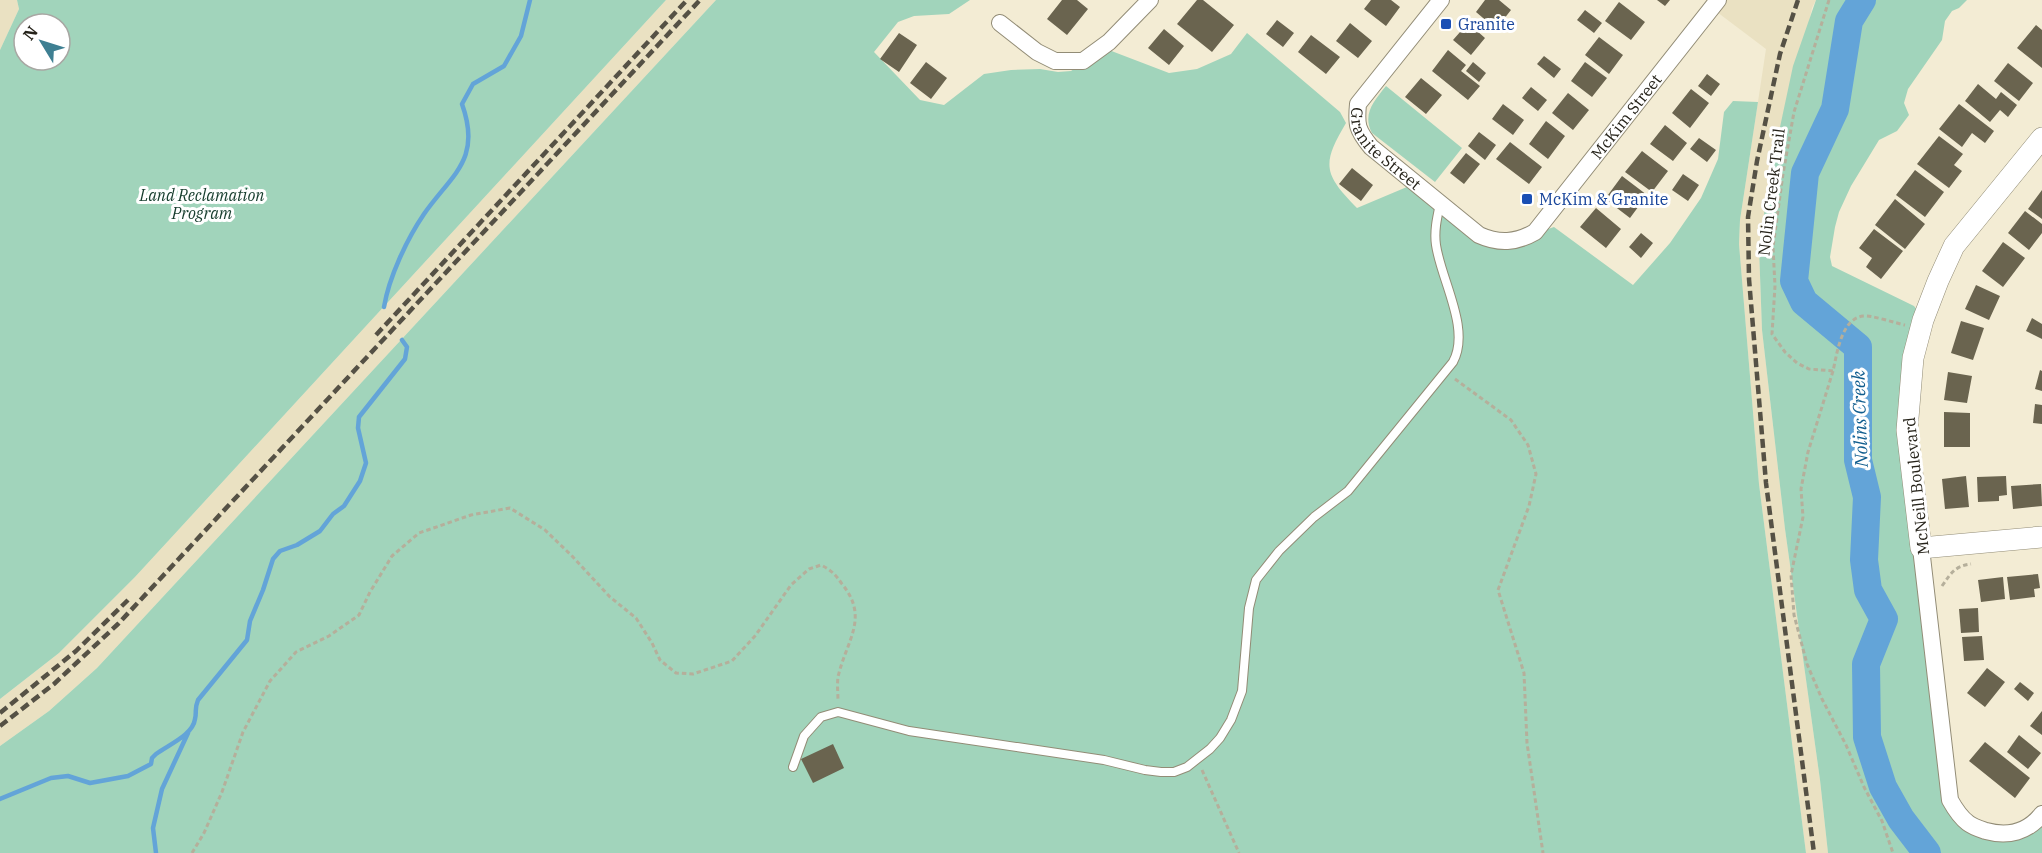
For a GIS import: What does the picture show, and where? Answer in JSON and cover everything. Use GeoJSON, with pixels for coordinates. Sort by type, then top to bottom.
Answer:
{"type":"FeatureCollection","features":[{"type":"Feature","properties":{"kind":"street"},"geometry":{"type":"LineString","coordinates":[[1000,23],[1037,52],[1055,61],[1083,61],[1109,42],[1150,0]]}},
{"type":"Feature","properties":{"kind":"street","name":"Granite Street"},"geometry":{"type":"LineString","coordinates":[[1441,0],[1358,104],[1359,132],[1371,147],[1479,235],[1491,241],[1520,240],[1535,232]]}},
{"type":"Feature","properties":{"kind":"street","name":"McKim Street"},"geometry":{"type":"LineString","coordinates":[[1535,232],[1718,0]]}},
{"type":"Feature","properties":{"kind":"street","name":"McNeill Boulevard"},"geometry":{"type":"LineString","coordinates":[[2042,138],[1954,246],[1938,281],[1913,358],[1907,430],[1950,800],[1958,814],[1970,825],[1996,834],[2023,831],[2036,822],[2042,814]]}},
{"type":"Feature","properties":{"kind":"street"},"geometry":{"type":"LineString","coordinates":[[1921,548],[2042,537]]}},
{"type":"Feature","properties":{"kind":"lane"},"geometry":{"type":"LineString","coordinates":[[793,766],[804,736],[821,717],[838,712],[909,731],[1104,760],[1161,772],[1174,772],[1187,767],[1210,749],[1231,720],[1242,691],[1249,608],[1256,580],[1279,551],[1314,517],[1348,491],[1458,352],[1459,328],[1437,248],[1435,231],[1440,204]]}},
{"type":"Feature","properties":{"kind":"path","name":"Nolin Creek Trail"},"geometry":{"type":"LineString","coordinates":[[1830,0],[1794,112],[1783,174],[1773,247],[1775,286],[1772,334],[1785,352],[1797,363],[1809,369],[1833,371]]}},
{"type":"Feature","properties":{"kind":"path"},"geometry":{"type":"LineString","coordinates":[[1893,853],[1881,821],[1807,664],[1794,615],[1791,575],[1796,541],[1803,517],[1801,489],[1808,452],[1848,324],[1863,316],[1921,328]]}},
{"type":"Feature","properties":{"kind":"path"},"geometry":{"type":"LineString","coordinates":[[1444,371],[1511,420],[1528,445],[1536,474],[1529,506],[1498,590],[1524,673],[1527,743],[1543,853]]}},
{"type":"Feature","properties":{"kind":"path"},"geometry":{"type":"LineString","coordinates":[[192,853],[204,833],[222,792],[243,732],[270,681],[296,652],[329,636],[359,615],[392,556],[419,533],[471,515],[510,507],[545,530],[610,597],[636,618],[660,660],[676,673],[693,674],[732,661],[755,636],[791,585],[809,569],[821,565],[832,571],[849,592],[857,611],[838,679],[838,712]]}},
{"type":"Feature","properties":{"kind":"path"},"geometry":{"type":"LineString","coordinates":[[1941,587],[1955,568],[1973,564]]}},
{"type":"Feature","properties":{"kind":"path"},"geometry":{"type":"LineString","coordinates":[[1197,759],[1239,853]]}},
{"type":"Feature","properties":{"kind":"shaded area"},"geometry":{"type":"Polygon","coordinates":[[[0,0],[17,0],[19,9],[18,12],[12,12],[12,24],[0,50],[0,0]]]}},
{"type":"Feature","properties":{"kind":"shaded area"},"geometry":{"type":"Polygon","coordinates":[[[666,0],[716,0],[97,668],[49,711],[0,746],[0,699],[59,653],[135,577],[666,0]]]}},
{"type":"Feature","properties":{"kind":"shaded area"},"geometry":{"type":"Polygon","coordinates":[[[1720,0],[1816,0],[1812,8],[1759,248],[1762,330],[1785,529],[1828,853],[1806,853],[1759,484],[1739,244],[1740,220],[1766,49],[1713,9],[1720,0]]]}},
{"type":"Feature","properties":{"kind":"green space","name":"Land Reclamation Program"},"geometry":{"type":"Polygon","coordinates":[[[17,0],[666,0],[135,577],[59,653],[0,699],[0,50],[12,24],[12,72],[72,72],[72,12],[18,12],[17,0]]]}},
{"type":"Feature","properties":{"kind":"green space"},"geometry":{"type":"Polygon","coordinates":[[[716,0],[970,0],[949,14],[914,16],[898,22],[874,52],[920,100],[944,105],[984,74],[1040,69],[1058,72],[1071,71],[1101,47],[1169,73],[1197,69],[1231,54],[1247,33],[1340,112],[1346,123],[1333,149],[1330,168],[1332,177],[1338,186],[1357,208],[1414,184],[1479,237],[1536,233],[1554,227],[1633,285],[1670,243],[1701,198],[1718,159],[1724,112],[1733,101],[1758,102],[1740,220],[1739,244],[1759,484],[1806,853],[0,853],[0,746],[49,711],[97,668],[716,0]]]}},
{"type":"Feature","properties":{"kind":"green space"},"geometry":{"type":"Polygon","coordinates":[[[1816,0],[1967,0],[1952,11],[1945,21],[1942,40],[1908,89],[1904,103],[1909,115],[1897,131],[1879,140],[1851,186],[1839,212],[1830,257],[1832,266],[1914,306],[1925,320],[1909,429],[1959,813],[1997,832],[2042,812],[2042,853],[1828,853],[1785,529],[1762,330],[1759,248],[1770,174],[1793,66],[1816,0]]]}},
{"type":"Feature","properties":{"kind":"green space"},"geometry":{"type":"Polygon","coordinates":[[[1386,86],[1462,148],[1435,182],[1372,133],[1368,120],[1369,114],[1374,102],[1386,86]]]}},
{"type":"Feature","properties":{"kind":"building"},"geometry":{"type":"Polygon","coordinates":[[[1062,0],[1077,0],[1088,9],[1067,35],[1047,19],[1062,0]]]}},
{"type":"Feature","properties":{"kind":"building"},"geometry":{"type":"Polygon","coordinates":[[[1197,0],[1203,0],[1234,25],[1212,52],[1177,24],[1197,0]]]}},
{"type":"Feature","properties":{"kind":"building"},"geometry":{"type":"Polygon","coordinates":[[[1371,0],[1391,0],[1400,7],[1386,26],[1364,9],[1371,0]]]}},
{"type":"Feature","properties":{"kind":"building"},"geometry":{"type":"Polygon","coordinates":[[[1485,0],[1499,0],[1511,10],[1496,29],[1476,12],[1485,0]]]}},
{"type":"Feature","properties":{"kind":"building"},"geometry":{"type":"Polygon","coordinates":[[[1657,0],[1670,0],[1665,6],[1657,0]]]}},
{"type":"Feature","properties":{"kind":"building"},"geometry":{"type":"Polygon","coordinates":[[[1619,2],[1645,22],[1631,40],[1605,21],[1619,2]]]}},
{"type":"Feature","properties":{"kind":"building"},"geometry":{"type":"Polygon","coordinates":[[[1585,10],[1602,23],[1594,33],[1577,20],[1585,10]]]}},
{"type":"Feature","properties":{"kind":"building"},"geometry":{"type":"Polygon","coordinates":[[[1277,20],[1294,33],[1283,47],[1266,34],[1277,20]]]}},
{"type":"Feature","properties":{"kind":"building"},"geometry":{"type":"Polygon","coordinates":[[[1350,23],[1372,41],[1358,58],[1336,41],[1350,23]]]}},
{"type":"Feature","properties":{"kind":"building"},"geometry":{"type":"Polygon","coordinates":[[[1468,23],[1485,38],[1471,55],[1453,40],[1468,23]]]}},
{"type":"Feature","properties":{"kind":"building"},"geometry":{"type":"Polygon","coordinates":[[[2036,25],[2042,30],[2042,68],[2017,48],[2036,25]]]}},
{"type":"Feature","properties":{"kind":"building"},"geometry":{"type":"Polygon","coordinates":[[[1164,29],[1184,46],[1169,65],[1148,48],[1164,29]]]}},
{"type":"Feature","properties":{"kind":"building"},"geometry":{"type":"Polygon","coordinates":[[[899,33],[917,45],[899,72],[880,59],[899,33]]]}},
{"type":"Feature","properties":{"kind":"building"},"geometry":{"type":"Polygon","coordinates":[[[1311,35],[1340,57],[1326,74],[1298,52],[1311,35]]]}},
{"type":"Feature","properties":{"kind":"building"},"geometry":{"type":"Polygon","coordinates":[[[1599,37],[1623,55],[1609,74],[1585,55],[1599,37]]]}},
{"type":"Feature","properties":{"kind":"building"},"geometry":{"type":"Polygon","coordinates":[[[1448,50],[1466,65],[1461,71],[1480,86],[1468,100],[1432,71],[1448,50]]]}},
{"type":"Feature","properties":{"kind":"building"},"geometry":{"type":"Polygon","coordinates":[[[1544,56],[1561,69],[1554,78],[1537,64],[1544,56]]]}},
{"type":"Feature","properties":{"kind":"building"},"geometry":{"type":"Polygon","coordinates":[[[926,62],[947,78],[931,99],[910,83],[926,62]]]}},
{"type":"Feature","properties":{"kind":"building"},"geometry":{"type":"Polygon","coordinates":[[[1473,62],[1486,73],[1479,82],[1466,71],[1473,62]]]}},
{"type":"Feature","properties":{"kind":"building"},"geometry":{"type":"Polygon","coordinates":[[[1585,62],[1607,78],[1592,97],[1571,81],[1585,62]]]}},
{"type":"Feature","properties":{"kind":"building"},"geometry":{"type":"Polygon","coordinates":[[[2008,63],[2033,83],[2019,101],[1994,81],[2008,63]]]}},
{"type":"Feature","properties":{"kind":"building"},"geometry":{"type":"Polygon","coordinates":[[[1707,74],[1720,84],[1711,96],[1698,86],[1707,74]]]}},
{"type":"Feature","properties":{"kind":"building"},"geometry":{"type":"Polygon","coordinates":[[[1421,78],[1442,95],[1426,114],[1405,97],[1421,78]]]}},
{"type":"Feature","properties":{"kind":"building"},"geometry":{"type":"Polygon","coordinates":[[[1978,84],[1996,99],[2001,92],[2017,105],[2008,117],[2000,110],[1990,122],[1965,101],[1978,84]]]}},
{"type":"Feature","properties":{"kind":"building"},"geometry":{"type":"Polygon","coordinates":[[[1531,87],[1547,100],[1538,111],[1522,98],[1531,87]]]}},
{"type":"Feature","properties":{"kind":"building"},"geometry":{"type":"Polygon","coordinates":[[[1691,89],[1709,103],[1690,128],[1672,113],[1691,89]]]}},
{"type":"Feature","properties":{"kind":"building"},"geometry":{"type":"Polygon","coordinates":[[[1568,93],[1589,110],[1573,130],[1552,113],[1568,93]]]}},
{"type":"Feature","properties":{"kind":"building"},"geometry":{"type":"Polygon","coordinates":[[[1503,104],[1524,120],[1513,135],[1492,119],[1503,104]]]}},
{"type":"Feature","properties":{"kind":"building"},"geometry":{"type":"Polygon","coordinates":[[[1959,104],[1994,131],[1985,143],[1972,133],[1962,147],[1939,129],[1959,104]]]}},
{"type":"Feature","properties":{"kind":"building"},"geometry":{"type":"Polygon","coordinates":[[[1546,121],[1565,136],[1548,159],[1529,144],[1546,121]]]}},
{"type":"Feature","properties":{"kind":"building"},"geometry":{"type":"Polygon","coordinates":[[[1665,125],[1687,143],[1673,161],[1650,144],[1665,125]]]}},
{"type":"Feature","properties":{"kind":"building"},"geometry":{"type":"Polygon","coordinates":[[[1479,132],[1496,145],[1485,160],[1468,146],[1479,132]]]}},
{"type":"Feature","properties":{"kind":"building"},"geometry":{"type":"Polygon","coordinates":[[[1939,136],[1963,154],[1954,165],[1962,171],[1949,188],[1917,164],[1939,136]]]}},
{"type":"Feature","properties":{"kind":"building"},"geometry":{"type":"Polygon","coordinates":[[[1699,138],[1716,150],[1707,162],[1690,149],[1699,138]]]}},
{"type":"Feature","properties":{"kind":"building"},"geometry":{"type":"Polygon","coordinates":[[[1510,142],[1542,167],[1529,184],[1496,159],[1510,142]]]}},
{"type":"Feature","properties":{"kind":"building"},"geometry":{"type":"Polygon","coordinates":[[[1642,151],[1668,171],[1652,192],[1625,172],[1642,151]]]}},
{"type":"Feature","properties":{"kind":"building"},"geometry":{"type":"Polygon","coordinates":[[[1466,153],[1480,164],[1464,184],[1450,173],[1466,153]]]}},
{"type":"Feature","properties":{"kind":"building"},"geometry":{"type":"Polygon","coordinates":[[[1352,168],[1373,185],[1361,201],[1339,184],[1352,168]]]}},
{"type":"Feature","properties":{"kind":"building"},"geometry":{"type":"Polygon","coordinates":[[[1915,170],[1944,192],[1925,217],[1896,195],[1915,170]]]}},
{"type":"Feature","properties":{"kind":"building"},"geometry":{"type":"Polygon","coordinates":[[[1683,174],[1699,185],[1688,201],[1672,190],[1683,174]]]}},
{"type":"Feature","properties":{"kind":"building"},"geometry":{"type":"Polygon","coordinates":[[[1622,176],[1647,195],[1630,218],[1605,199],[1622,176]]]}},
{"type":"Feature","properties":{"kind":"building"},"geometry":{"type":"Polygon","coordinates":[[[2042,190],[2042,219],[2028,209],[2042,190]]]}},
{"type":"Feature","properties":{"kind":"building"},"geometry":{"type":"Polygon","coordinates":[[[1895,199],[1925,224],[1905,249],[1875,225],[1895,199]]]}},
{"type":"Feature","properties":{"kind":"building"},"geometry":{"type":"Polygon","coordinates":[[[1596,208],[1621,229],[1606,248],[1580,227],[1596,208]]]}},
{"type":"Feature","properties":{"kind":"building"},"geometry":{"type":"Polygon","coordinates":[[[2025,211],[2042,224],[2042,233],[2029,250],[2008,233],[2025,211]]]}},
{"type":"Feature","properties":{"kind":"building"},"geometry":{"type":"Polygon","coordinates":[[[1874,229],[1903,251],[1881,279],[1866,267],[1872,258],[1859,248],[1874,229]]]}},
{"type":"Feature","properties":{"kind":"building"},"geometry":{"type":"Polygon","coordinates":[[[1641,233],[1653,243],[1641,258],[1629,247],[1641,233]]]}},
{"type":"Feature","properties":{"kind":"building"},"geometry":{"type":"Polygon","coordinates":[[[2003,242],[2025,258],[2003,287],[1982,271],[2003,242]]]}},
{"type":"Feature","properties":{"kind":"building"},"geometry":{"type":"Polygon","coordinates":[[[1976,285],[2000,296],[1989,320],[1965,309],[1976,285]]]}},
{"type":"Feature","properties":{"kind":"building"},"geometry":{"type":"Polygon","coordinates":[[[2032,318],[2042,324],[2042,339],[2026,331],[2032,318]]]}},
{"type":"Feature","properties":{"kind":"building"},"geometry":{"type":"Polygon","coordinates":[[[1961,321],[1984,328],[1973,360],[1951,353],[1961,321]]]}},
{"type":"Feature","properties":{"kind":"building"},"geometry":{"type":"Polygon","coordinates":[[[2040,370],[2042,371],[2042,391],[2035,389],[2040,370]]]}},
{"type":"Feature","properties":{"kind":"building"},"geometry":{"type":"Polygon","coordinates":[[[1948,372],[1972,376],[1967,403],[1944,400],[1948,372]]]}},
{"type":"Feature","properties":{"kind":"building"},"geometry":{"type":"Polygon","coordinates":[[[2035,404],[2042,405],[2042,424],[2033,423],[2035,404]]]}},
{"type":"Feature","properties":{"kind":"building"},"geometry":{"type":"Polygon","coordinates":[[[1944,412],[1970,413],[1970,447],[1944,447],[1944,412]]]}},
{"type":"Feature","properties":{"kind":"building"},"geometry":{"type":"Polygon","coordinates":[[[1966,476],[1969,507],[1945,509],[1942,479],[1966,476]]]}},
{"type":"Feature","properties":{"kind":"building"},"geometry":{"type":"Polygon","coordinates":[[[2006,476],[2007,495],[1999,496],[1999,501],[1978,502],[1977,477],[2006,476]]]}},
{"type":"Feature","properties":{"kind":"building"},"geometry":{"type":"Polygon","coordinates":[[[2041,484],[2042,506],[2013,509],[2011,486],[2041,484]]]}},
{"type":"Feature","properties":{"kind":"building"},"geometry":{"type":"Polygon","coordinates":[[[2038,574],[2040,588],[2034,589],[2035,597],[2010,600],[2007,577],[2038,574]]]}},
{"type":"Feature","properties":{"kind":"building"},"geometry":{"type":"Polygon","coordinates":[[[2003,577],[2005,599],[1981,602],[1978,580],[2003,577]]]}},
{"type":"Feature","properties":{"kind":"building"},"geometry":{"type":"Polygon","coordinates":[[[1978,608],[1979,632],[1961,633],[1959,609],[1978,608]]]}},
{"type":"Feature","properties":{"kind":"building"},"geometry":{"type":"Polygon","coordinates":[[[1982,636],[1984,660],[1964,661],[1962,637],[1982,636]]]}},
{"type":"Feature","properties":{"kind":"building"},"geometry":{"type":"Polygon","coordinates":[[[1987,668],[2005,682],[1985,707],[1967,693],[1987,668]]]}},
{"type":"Feature","properties":{"kind":"building"},"geometry":{"type":"Polygon","coordinates":[[[2020,682],[2034,693],[2028,701],[2014,689],[2020,682]]]}},
{"type":"Feature","properties":{"kind":"building"},"geometry":{"type":"Polygon","coordinates":[[[2042,711],[2042,735],[2030,726],[2042,711]]]}},
{"type":"Feature","properties":{"kind":"building"},"geometry":{"type":"Polygon","coordinates":[[[2019,735],[2041,753],[2028,769],[2007,752],[2019,735]]]}},
{"type":"Feature","properties":{"kind":"building"},"geometry":{"type":"Polygon","coordinates":[[[1985,742],[2030,778],[2015,798],[1969,761],[1985,742]]]}},
{"type":"Feature","properties":{"kind":"building"},"geometry":{"type":"Polygon","coordinates":[[[833,744],[844,768],[813,783],[801,759],[833,744]]]}},
{"type":"Feature","properties":{"kind":"waterway"},"geometry":{"type":"LineString","coordinates":[[384,307],[394,271],[411,235],[424,214],[454,176],[466,153],[467,123],[462,104],[473,84],[504,66],[521,36],[530,0]]}},
{"type":"Feature","properties":{"kind":"waterway","name":"Nolins Creek"},"geometry":{"type":"LineString","coordinates":[[1862,0],[1849,21],[1835,109],[1805,173],[1794,281],[1804,302],[1858,347],[1858,460],[1867,497],[1864,560],[1868,590],[1884,619],[1866,664],[1867,737],[1883,787],[1901,819],[1927,853]]}},
{"type":"Feature","properties":{"kind":"waterway"},"geometry":{"type":"LineString","coordinates":[[0,799],[51,778],[68,776],[90,783],[128,776],[151,764],[156,754],[190,730],[195,719],[198,700],[247,640],[250,621],[273,559],[280,551],[297,545],[320,531],[333,514],[344,506],[360,481],[366,463],[358,428],[359,417],[405,359],[407,347],[402,340]]}},
{"type":"Feature","properties":{"kind":"waterway"},"geometry":{"type":"LineString","coordinates":[[156,853],[153,828],[162,789],[188,733]]}},
{"type":"Feature","properties":{"kind":"railway"},"geometry":{"type":"LineString","coordinates":[[376,335],[687,0]]}},
{"type":"Feature","properties":{"kind":"railway"},"geometry":{"type":"LineString","coordinates":[[0,726],[54,684],[118,624],[700,0]]}},
{"type":"Feature","properties":{"kind":"railway"},"geometry":{"type":"LineString","coordinates":[[1798,0],[1780,54],[1757,161],[1748,217],[1749,279],[1766,483],[1814,853]]}},
{"type":"Feature","properties":{"kind":"railway"},"geometry":{"type":"LineString","coordinates":[[0,713],[76,651],[128,600]]}},
{"type":"Feature","properties":{"kind":"place","name":"Granite"},"geometry":{"type":"Point","coordinates":[1446,24]}},
{"type":"Feature","properties":{"kind":"place","name":"McKim & Granite"},"geometry":{"type":"Point","coordinates":[1527,199]}}]}
